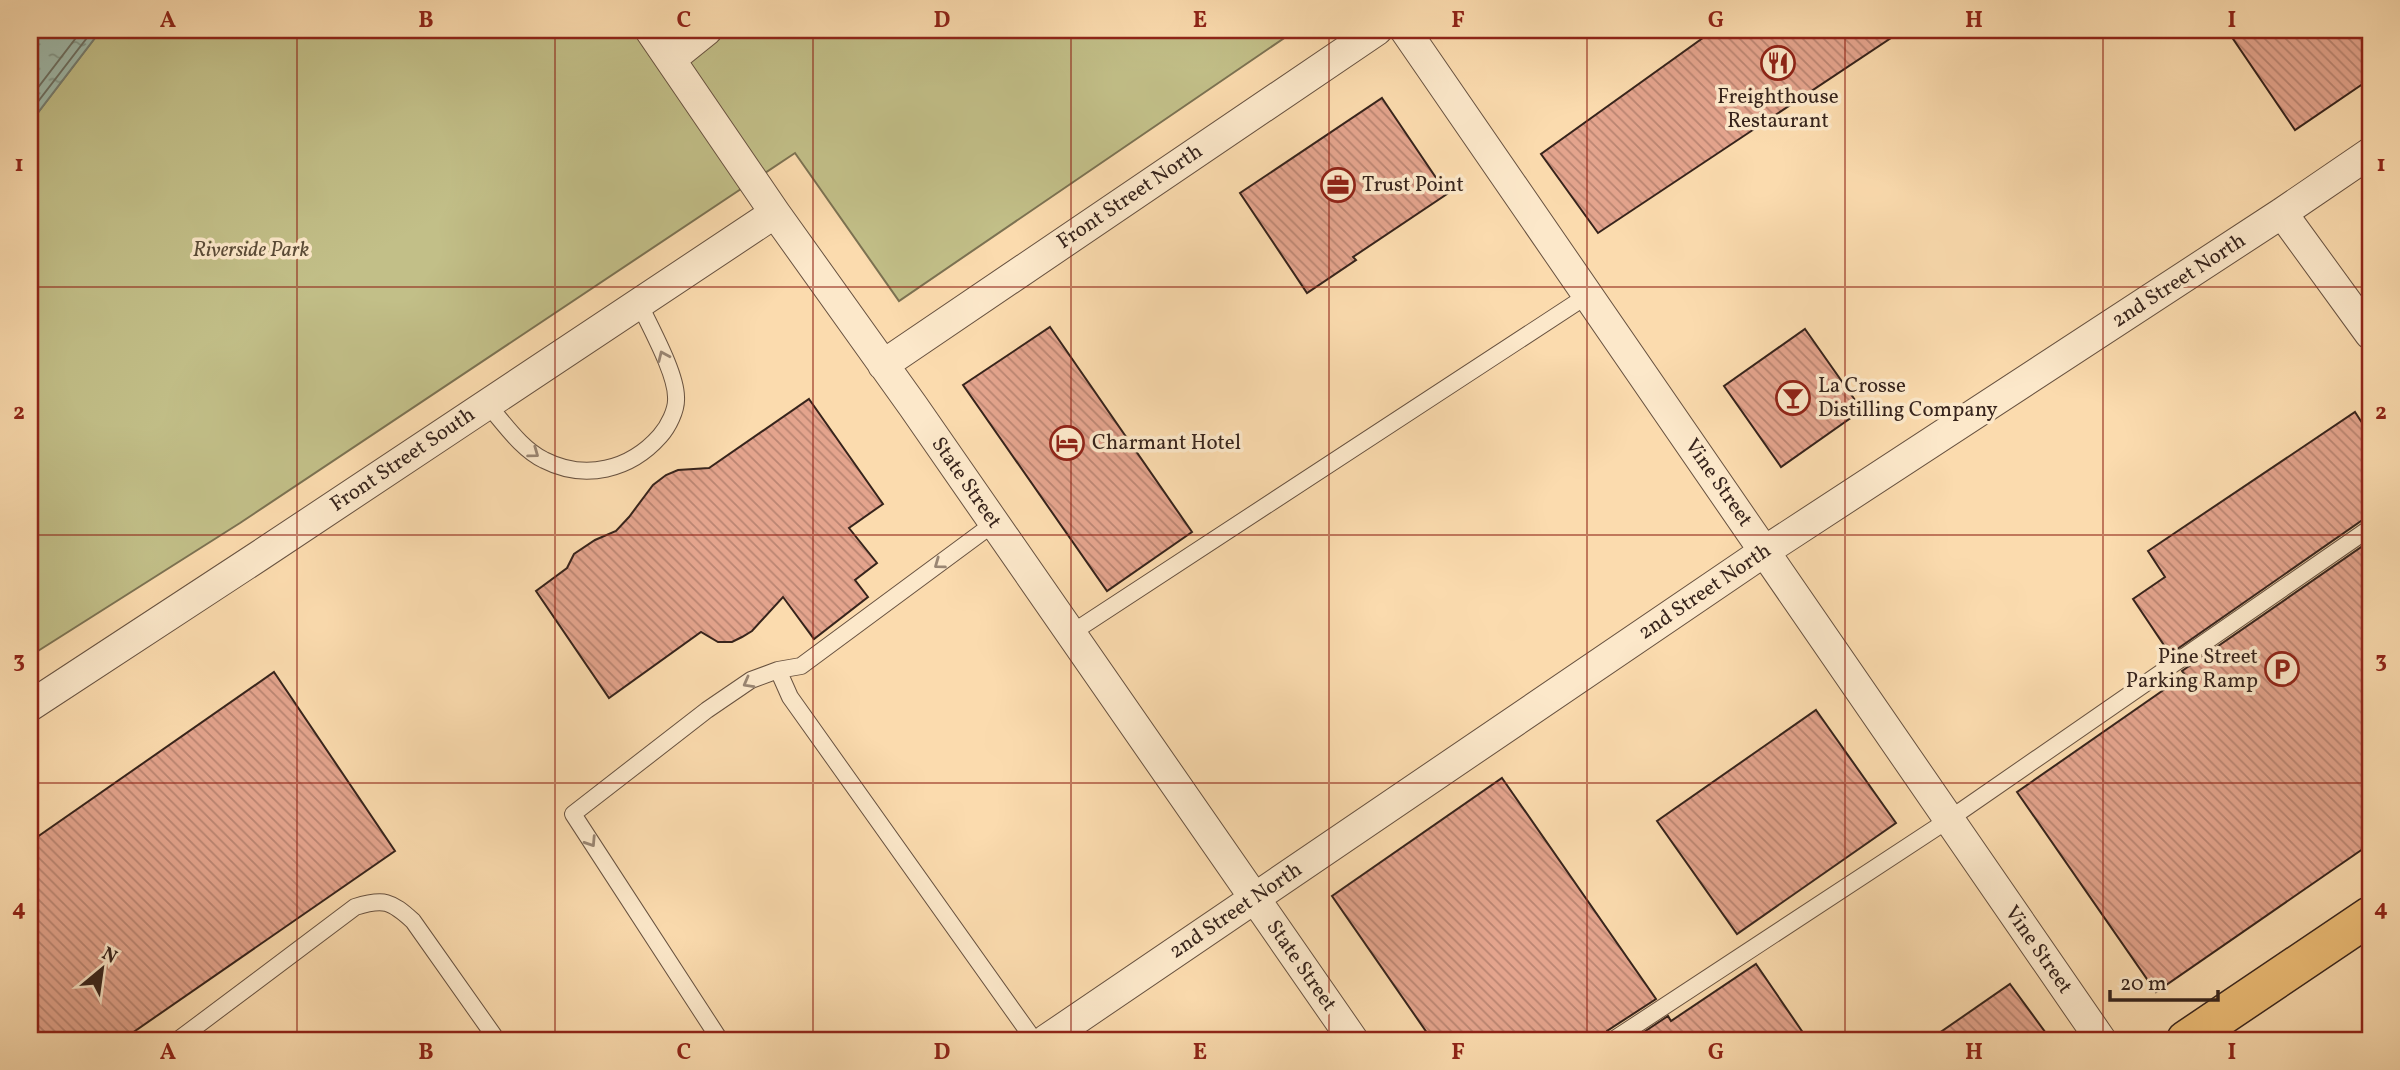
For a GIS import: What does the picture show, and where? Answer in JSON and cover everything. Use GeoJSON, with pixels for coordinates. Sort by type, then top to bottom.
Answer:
{"type":"FeatureCollection","features":[{"type":"Feature","properties":{"kind":"highway"},"geometry":{"type":"LineString","coordinates":[[2186,1040],[2370,916]]}},
{"type":"Feature","properties":{"kind":"street","name":"State Street"},"geometry":{"type":"LineString","coordinates":[[649,30],[1353,1040]]}},
{"type":"Feature","properties":{"kind":"street"},"geometry":{"type":"LineString","coordinates":[[671,59],[707,30]]}},
{"type":"Feature","properties":{"kind":"street","name":"Front Street North"},"geometry":{"type":"LineString","coordinates":[[884,365],[1377,30]]}},
{"type":"Feature","properties":{"kind":"street","name":"Vine Street"},"geometry":{"type":"LineString","coordinates":[[1405,30],[2101,1040]]}},
{"type":"Feature","properties":{"kind":"street","name":"2nd Street North"},"geometry":{"type":"LineString","coordinates":[[1046,1040],[1765,551],[2370,153]]}},
{"type":"Feature","properties":{"kind":"street","name":"Front Street South"},"geometry":{"type":"LineString","coordinates":[[30,706],[775,213]]}},
{"type":"Feature","properties":{"kind":"street"},"geometry":{"type":"LineString","coordinates":[[2282,213],[2370,334]]}},
{"type":"Feature","properties":{"kind":"lane"},"geometry":{"type":"LineString","coordinates":[[1070,634],[1588,295]]}},
{"type":"Feature","properties":{"kind":"lane"},"geometry":{"type":"LineString","coordinates":[[487,404],[528,450],[543,460],[566,469],[595,471],[623,464],[648,450],[667,427],[677,399],[673,380],[639,303]]}},
{"type":"Feature","properties":{"kind":"lane"},"geometry":{"type":"LineString","coordinates":[[720,1040],[573,814],[707,710],[751,680],[801,666],[993,524]]}},
{"type":"Feature","properties":{"kind":"lane"},"geometry":{"type":"LineString","coordinates":[[1613,1040],[1948,820],[2370,528]]}},
{"type":"Feature","properties":{"kind":"lane"},"geometry":{"type":"LineString","coordinates":[[779,670],[790,697],[1034,1040]]}},
{"type":"Feature","properties":{"kind":"lane"},"geometry":{"type":"LineString","coordinates":[[178,1040],[355,907],[387,901],[413,920],[497,1040]]}},
{"type":"Feature","properties":{"kind":"green space","name":"Riverside Park"},"geometry":{"type":"Polygon","coordinates":[[[101,30],[1296,30],[899,301],[795,153],[240,523],[30,656],[30,123],[101,30]]]}},
{"type":"Feature","properties":{"kind":"water"},"geometry":{"type":"Polygon","coordinates":[[[30,30],[101,30],[30,123],[30,30]]]}},
{"type":"Feature","properties":{"kind":"building"},"geometry":{"type":"Polygon","coordinates":[[[1714,30],[1903,30],[1598,233],[1541,154],[1714,30]]]}},
{"type":"Feature","properties":{"kind":"building"},"geometry":{"type":"Polygon","coordinates":[[[2227,30],[2370,30],[2370,79],[2295,130],[2227,30]]]}},
{"type":"Feature","properties":{"kind":"building"},"geometry":{"type":"Polygon","coordinates":[[[1382,98],[1447,194],[1353,257],[1356,260],[1307,293],[1240,193],[1382,98]]]}},
{"type":"Feature","properties":{"kind":"building","name":"Charmant Hotel"},"geometry":{"type":"Polygon","coordinates":[[[1050,327],[1192,532],[1107,591],[963,385],[1050,327]]]}},
{"type":"Feature","properties":{"kind":"building","name":"La Crosse Distilling Company"},"geometry":{"type":"Polygon","coordinates":[[[1805,329],[1862,410],[1781,467],[1724,386],[1805,329]]]}},
{"type":"Feature","properties":{"kind":"building"},"geometry":{"type":"Polygon","coordinates":[[[809,399],[883,504],[849,528],[877,563],[855,580],[868,597],[814,639],[783,597],[752,631],[742,637],[732,642],[718,642],[701,632],[609,698],[536,591],[567,568],[574,554],[595,540],[616,531],[653,485],[666,475],[678,470],[709,468],[809,399]]]}},
{"type":"Feature","properties":{"kind":"building"},"geometry":{"type":"Polygon","coordinates":[[[2355,412],[2370,435],[2370,518],[2364,519],[2170,654],[2133,599],[2165,577],[2148,551],[2355,412]]]}},
{"type":"Feature","properties":{"kind":"building","name":"Pine Street Parking Ramp"},"geometry":{"type":"Polygon","coordinates":[[[2370,541],[2370,844],[2156,992],[2017,792],[2185,675],[2182,671],[2370,541]]]}},
{"type":"Feature","properties":{"kind":"building"},"geometry":{"type":"Polygon","coordinates":[[[274,672],[395,851],[122,1040],[30,1040],[30,842],[274,672]]]}},
{"type":"Feature","properties":{"kind":"building"},"geometry":{"type":"Polygon","coordinates":[[[1816,710],[1896,823],[1737,934],[1657,821],[1816,710]]]}},
{"type":"Feature","properties":{"kind":"building"},"geometry":{"type":"Polygon","coordinates":[[[1502,778],[1656,999],[1607,1031],[1603,1040],[1432,1040],[1332,896],[1502,778]]]}},
{"type":"Feature","properties":{"kind":"building"},"geometry":{"type":"Polygon","coordinates":[[[1756,964],[1808,1040],[1632,1040],[1668,1016],[1671,1021],[1756,964]]]}},
{"type":"Feature","properties":{"kind":"building"},"geometry":{"type":"Polygon","coordinates":[[[2010,984],[2051,1040],[1929,1040],[2010,984]]]}},
{"type":"Feature","properties":{"kind":"place","name":"Freighthouse Restaurant"},"geometry":{"type":"Point","coordinates":[1778,63]}},
{"type":"Feature","properties":{"kind":"place","name":"Trust Point"},"geometry":{"type":"Point","coordinates":[1338,185]}},
{"type":"Feature","properties":{"kind":"place","name":"La Crosse Distilling Company"},"geometry":{"type":"Point","coordinates":[1793,398]}},
{"type":"Feature","properties":{"kind":"place","name":"Charmant Hotel"},"geometry":{"type":"Point","coordinates":[1067,443]}},
{"type":"Feature","properties":{"kind":"place","name":"Pine Street Parking Ramp"},"geometry":{"type":"Point","coordinates":[2282,669]}}]}
